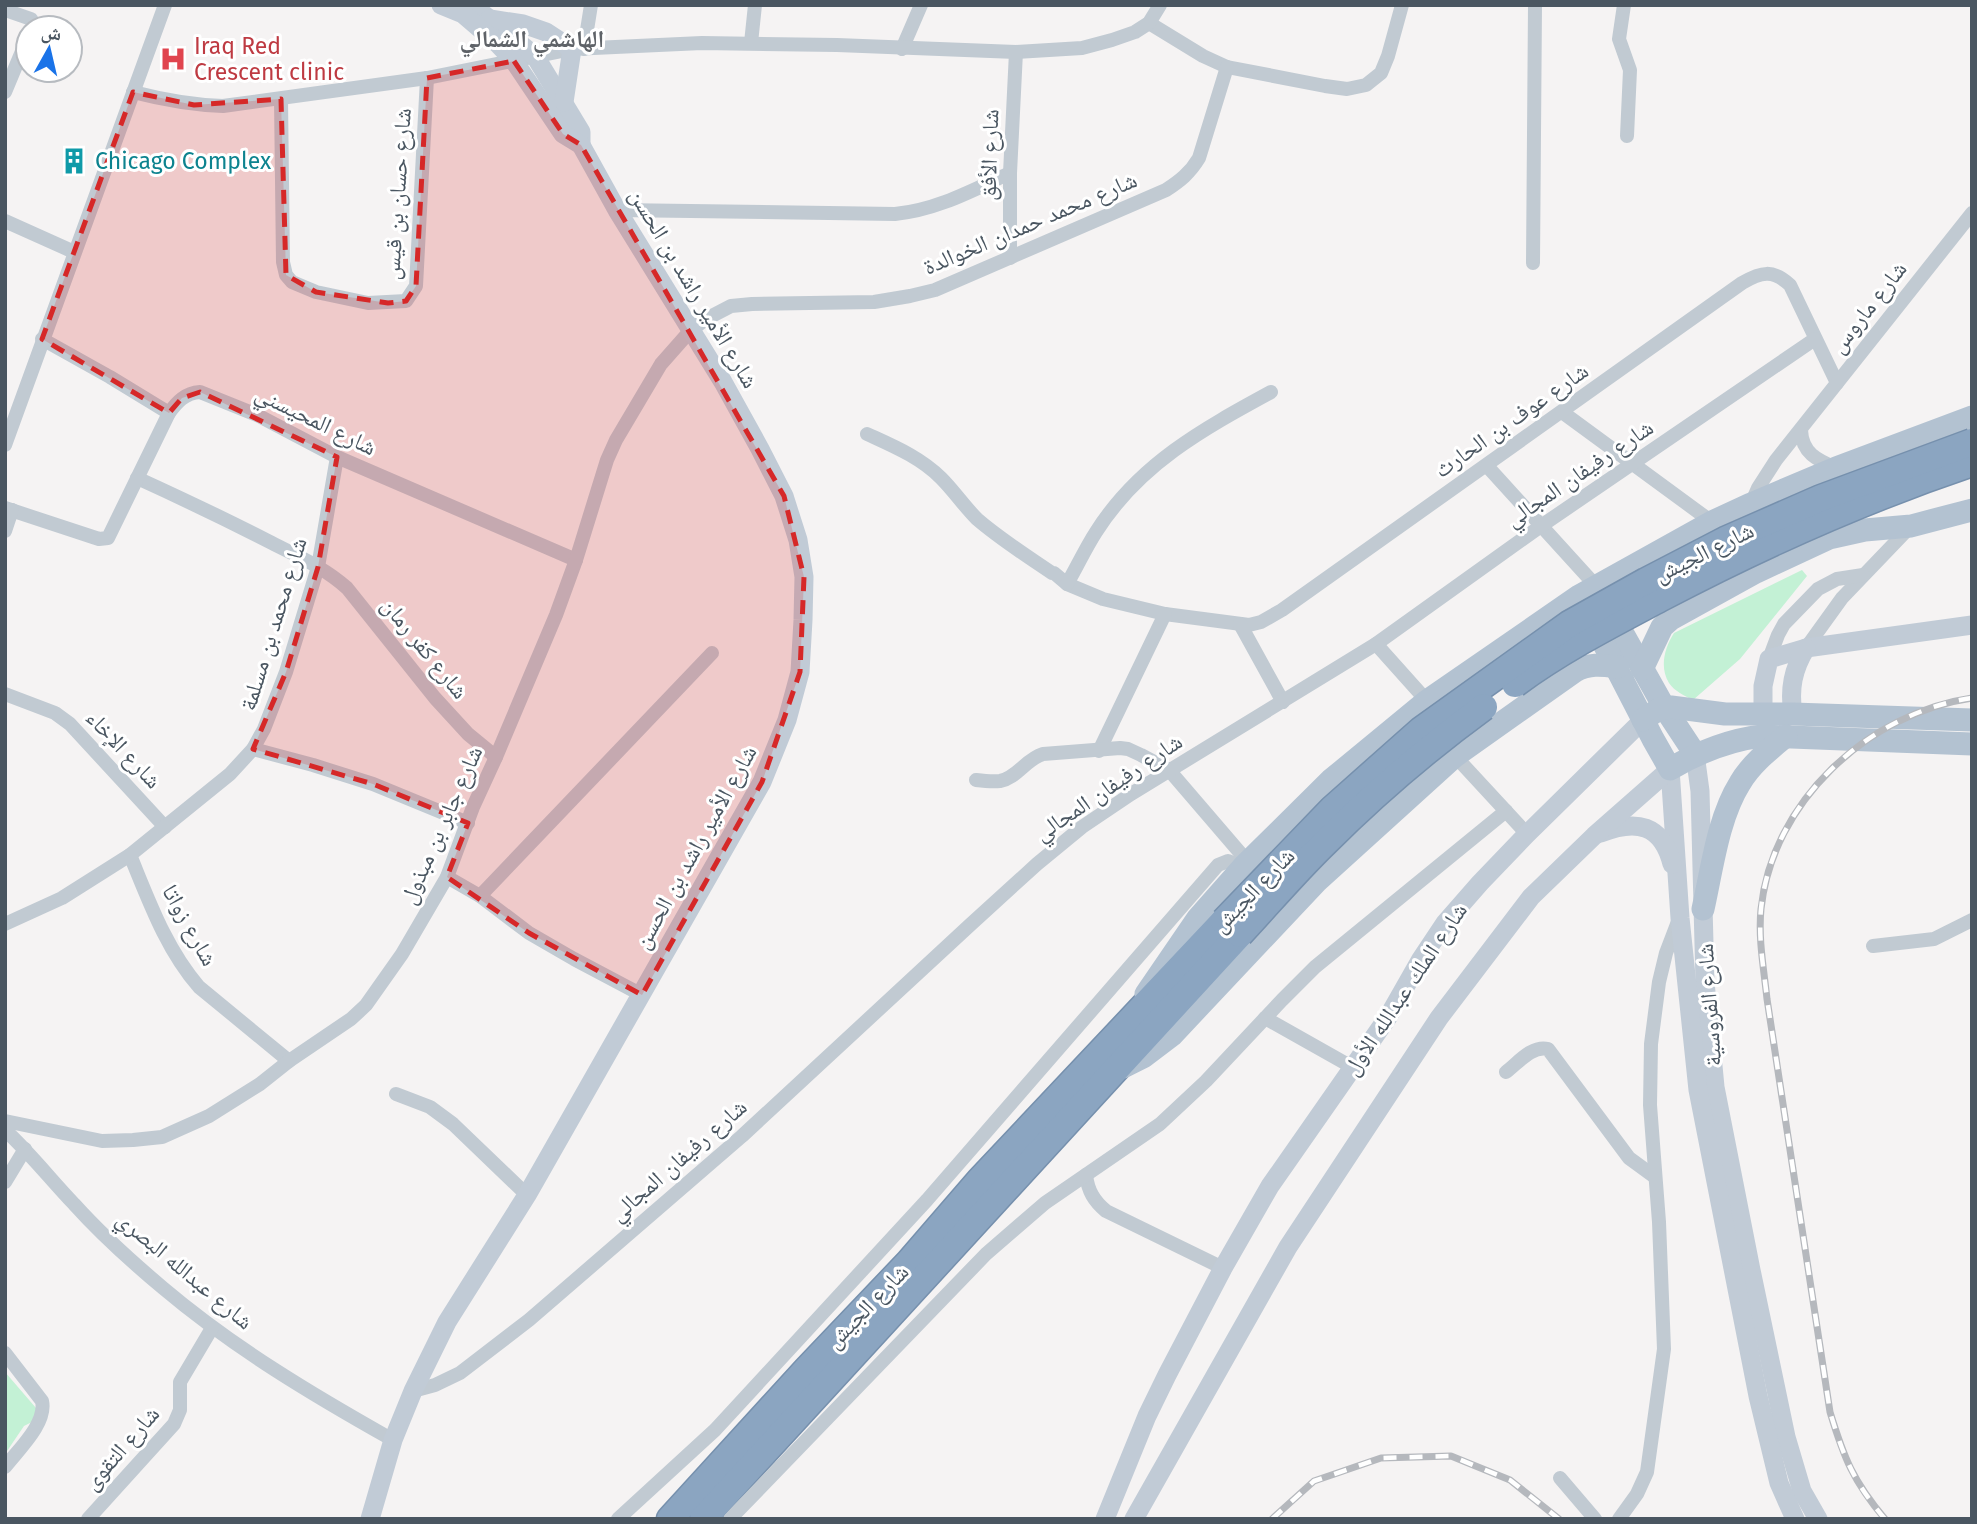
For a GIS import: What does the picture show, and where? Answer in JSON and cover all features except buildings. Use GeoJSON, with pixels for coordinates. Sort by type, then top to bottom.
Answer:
{"type":"FeatureCollection","features":[{"type":"Feature","properties":{"kind":"highway","name":"شارع الجيش"},"geometry":{"type":"LineString","coordinates":[[670,1519],[1129,1020],[1211,920],[1421,730],[1569,624],[1646,581],[1725,540],[1821,498],[1972,442]]}},
{"type":"Feature","properties":{"kind":"highway","name":"شارع الجيش"},"geometry":{"type":"LineString","coordinates":[[703,1519],[1117,1070],[1211,920],[1324,844],[1453,729],[1532,672],[1596,633],[1737,558],[1842,512],[1972,463]]}},
{"type":"Feature","properties":{"kind":"main road","name":"شارع الأمير راشد بن الحسن"},"geometry":{"type":"LineString","coordinates":[[441,5],[472,21],[514,61],[563,134],[581,145]]}},
{"type":"Feature","properties":{"kind":"main road","name":"شارع الأمير راشد بن الحسن"},"geometry":{"type":"LineString","coordinates":[[370,1519],[393,1440],[447,1322],[527,1195],[762,782],[787,720],[801,659],[804,577],[798,540],[787,507],[760,449],[617,210],[581,145],[581,132],[536,56],[472,5]]}},
{"type":"Feature","properties":{"kind":"main road"},"geometry":{"type":"LineString","coordinates":[[490,19],[523,24],[546,32],[578,49],[564,102]]}},
{"type":"Feature","properties":{"kind":"main road"},"geometry":{"type":"LineString","coordinates":[[1211,920],[1246,865],[1332,780],[1427,701],[1587,591],[1712,522],[1751,504],[1836,468],[1972,417]]}},
{"type":"Feature","properties":{"kind":"main road"},"geometry":{"type":"LineString","coordinates":[[1642,669],[1662,627],[1671,619],[1756,572],[1829,538],[1865,530],[1910,526],[1972,510]]}},
{"type":"Feature","properties":{"kind":"main road","name":"شارع الفروسية"},"geometry":{"type":"LineString","coordinates":[[1587,591],[1618,667],[1670,769],[1680,918],[1698,1090],[1763,1418],[1779,1483],[1795,1519]]}},
{"type":"Feature","properties":{"kind":"main road","name":"شارع الفروسية"},"geometry":{"type":"LineString","coordinates":[[1587,591],[1642,669],[1695,754],[1700,791],[1705,982],[1715,1087],[1793,1466],[1818,1519]]}},
{"type":"Feature","properties":{"kind":"main road"},"geometry":{"type":"LineString","coordinates":[[1763,714],[1763,686],[1769,659],[1806,648],[1875,648],[1972,625]]}},
{"type":"Feature","properties":{"kind":"main road"},"geometry":{"type":"LineString","coordinates":[[1793,713],[1793,679],[1806,648]]}},
{"type":"Feature","properties":{"kind":"main road"},"geometry":{"type":"LineString","coordinates":[[1117,1070],[1143,1057],[1172,1035],[1317,882],[1455,756],[1575,671],[1593,664],[1618,667]]}},
{"type":"Feature","properties":{"kind":"main road"},"geometry":{"type":"LineString","coordinates":[[1664,707],[1726,714],[1793,713],[1972,720]]}},
{"type":"Feature","properties":{"kind":"main road","name":"شارع الملك عبدالله الأول"},"geometry":{"type":"LineString","coordinates":[[1105,1519],[1147,1416],[1223,1268],[1270,1186],[1388,1017],[1445,923],[1480,883],[1643,720],[1655,710],[1664,707]]}},
{"type":"Feature","properties":{"kind":"main road"},"geometry":{"type":"LineString","coordinates":[[1703,909],[1730,801],[1755,763],[1786,736]]}},
{"type":"Feature","properties":{"kind":"main road","name":"شارع الملك عبدالله الأول"},"geometry":{"type":"LineString","coordinates":[[1134,1519],[1288,1247],[1440,1018],[1531,897],[1594,836],[1670,769],[1695,754],[1744,738],[1786,736],[1972,744]]}},
{"type":"Feature","properties":{"kind":"main road"},"geometry":{"type":"LineString","coordinates":[[1594,836],[1626,825],[1637,825],[1655,833],[1670,856],[1678,890]]}},
{"type":"Feature","properties":{"kind":"street"},"geometry":{"type":"LineString","coordinates":[[5,445],[165,5]]}},
{"type":"Feature","properties":{"kind":"street"},"geometry":{"type":"LineString","coordinates":[[578,49],[591,5]]}},
{"type":"Feature","properties":{"kind":"street"},"geometry":{"type":"LineString","coordinates":[[751,43],[755,5]]}},
{"type":"Feature","properties":{"kind":"street"},"geometry":{"type":"LineString","coordinates":[[902,49],[921,5]]}},
{"type":"Feature","properties":{"kind":"street"},"geometry":{"type":"LineString","coordinates":[[134,92],[166,101],[223,106],[427,78],[578,49],[702,43],[1016,52],[1082,48],[1135,32],[1149,23],[1160,5]]}},
{"type":"Feature","properties":{"kind":"street"},"geometry":{"type":"LineString","coordinates":[[1149,23],[1203,56],[1227,67],[1347,89],[1366,85],[1381,73],[1402,5]]}},
{"type":"Feature","properties":{"kind":"street"},"geometry":{"type":"LineString","coordinates":[[1533,263],[1535,5]]}},
{"type":"Feature","properties":{"kind":"street"},"geometry":{"type":"LineString","coordinates":[[1624,5],[1619,39],[1630,70],[1627,136]]}},
{"type":"Feature","properties":{"kind":"street","name":"شارع الأفق"},"geometry":{"type":"LineString","coordinates":[[1010,258],[1010,173],[1016,52]]}},
{"type":"Feature","properties":{"kind":"street","name":"شارع محمد حمدان الخوالدة"},"geometry":{"type":"LineString","coordinates":[[691,330],[731,306],[874,302],[935,290],[1166,190],[1181,180],[1199,158],[1227,67]]}},
{"type":"Feature","properties":{"kind":"street"},"geometry":{"type":"LineString","coordinates":[[5,92],[14,70]]}},
{"type":"Feature","properties":{"kind":"street","name":"شارع حسان بن قيس"},"geometry":{"type":"LineString","coordinates":[[281,99],[283,262],[286,275],[292,282],[316,292],[368,303],[406,301],[416,286],[427,78]]}},
{"type":"Feature","properties":{"kind":"street"},"geometry":{"type":"LineString","coordinates":[[617,210],[895,214],[933,207],[1010,173]]}},
{"type":"Feature","properties":{"kind":"street","name":"شارع ماروس"},"geometry":{"type":"LineString","coordinates":[[1751,504],[1766,474],[1972,213]]}},
{"type":"Feature","properties":{"kind":"street"},"geometry":{"type":"LineString","coordinates":[[5,221],[74,252]]}},
{"type":"Feature","properties":{"kind":"street","name":"شارع عوف بن الحارث"},"geometry":{"type":"LineString","coordinates":[[1240,624],[1261,622],[1272,616],[1742,283],[1758,275],[1775,275],[1790,285],[1837,383]]}},
{"type":"Feature","properties":{"kind":"street","name":"شارع جابر بن مبذول"},"geometry":{"type":"LineString","coordinates":[[5,1121],[102,1141],[162,1137],[209,1116],[260,1084],[351,1019],[366,1005],[402,954],[447,877],[556,615],[576,560],[598,484],[616,440],[661,364],[691,330]]}},
{"type":"Feature","properties":{"kind":"street"},"geometry":{"type":"LineString","coordinates":[[42,339],[169,413]]}},
{"type":"Feature","properties":{"kind":"street","name":"شارع رفيفان المجالي"},"geometry":{"type":"LineString","coordinates":[[414,1391],[449,1380],[529,1320],[742,1136],[1037,864],[1098,816],[1376,644],[1541,526],[1815,339]]}},
{"type":"Feature","properties":{"kind":"street","name":"شارع المحيسني"},"geometry":{"type":"LineString","coordinates":[[8,509],[99,539],[108,538],[169,413],[182,398],[200,392],[257,415],[337,457],[576,560]]}},
{"type":"Feature","properties":{"kind":"street"},"geometry":{"type":"LineString","coordinates":[[1067,584],[1096,531],[1116,505],[1162,458],[1188,439],[1271,392]]}},
{"type":"Feature","properties":{"kind":"street"},"geometry":{"type":"LineString","coordinates":[[1562,412],[1712,522]]}},
{"type":"Feature","properties":{"kind":"street"},"geometry":{"type":"LineString","coordinates":[[1801,430],[1803,443],[1811,455],[1836,468]]}},
{"type":"Feature","properties":{"kind":"street"},"geometry":{"type":"LineString","coordinates":[[867,434],[925,464],[978,520],[1067,584],[1103,599],[1165,614],[1240,624],[1283,702]]}},
{"type":"Feature","properties":{"kind":"street","name":"شارع محمد بن مسلمة"},"geometry":{"type":"LineString","coordinates":[[5,924],[62,898],[130,855],[230,774],[253,749],[264,729],[286,672],[318,567],[337,457]]}},
{"type":"Feature","properties":{"kind":"street","name":"شارع الفروسية"},"geometry":{"type":"LineString","coordinates":[[1487,466],[1541,526],[1587,591]]}},
{"type":"Feature","properties":{"kind":"street","name":"شارع كفر رمان"},"geometry":{"type":"LineString","coordinates":[[137,478],[199,506],[318,567],[346,588],[444,708],[468,734],[496,757]]}},
{"type":"Feature","properties":{"kind":"street"},"geometry":{"type":"LineString","coordinates":[[5,531],[8,509]]}},
{"type":"Feature","properties":{"kind":"street"},"geometry":{"type":"LineString","coordinates":[[1806,648],[1832,610],[1910,526]]}},
{"type":"Feature","properties":{"kind":"street"},"geometry":{"type":"LineString","coordinates":[[1769,659],[1784,624],[1818,589],[1837,579],[1863,575]]}},
{"type":"Feature","properties":{"kind":"street"},"geometry":{"type":"LineString","coordinates":[[1099,751],[1165,614]]}},
{"type":"Feature","properties":{"kind":"street"},"geometry":{"type":"LineString","coordinates":[[1376,644],[1427,701]]}},
{"type":"Feature","properties":{"kind":"street"},"geometry":{"type":"LineString","coordinates":[[480,896],[712,653]]}},
{"type":"Feature","properties":{"kind":"street","name":"شارع الإخاء"},"geometry":{"type":"LineString","coordinates":[[5,694],[55,713],[71,724],[165,827]]}},
{"type":"Feature","properties":{"kind":"street"},"geometry":{"type":"LineString","coordinates":[[253,749],[373,784],[468,823]]}},
{"type":"Feature","properties":{"kind":"street"},"geometry":{"type":"LineString","coordinates":[[976,780],[1003,780],[1043,754],[1128,749],[1169,770],[1246,865]]}},
{"type":"Feature","properties":{"kind":"street"},"geometry":{"type":"LineString","coordinates":[[1455,756],[1527,835]]}},
{"type":"Feature","properties":{"kind":"street"},"geometry":{"type":"LineString","coordinates":[[730,1519],[986,1254],[1045,1203],[1160,1124],[1206,1081],[1315,967],[1506,811]]}},
{"type":"Feature","properties":{"kind":"street","name":"شارع زواتا"},"geometry":{"type":"LineString","coordinates":[[130,855],[158,923],[187,973],[199,987],[289,1061]]}},
{"type":"Feature","properties":{"kind":"street"},"geometry":{"type":"LineString","coordinates":[[447,877],[480,896],[529,933],[642,995]]}},
{"type":"Feature","properties":{"kind":"street"},"geometry":{"type":"LineString","coordinates":[[1619,1519],[1637,1494],[1647,1472],[1664,1349],[1660,1235],[1650,1105],[1651,1044],[1659,982],[1666,953],[1680,918]]}},
{"type":"Feature","properties":{"kind":"street"},"geometry":{"type":"LineString","coordinates":[[618,1519],[715,1430],[963,1160],[1211,920]]}},
{"type":"Feature","properties":{"kind":"street"},"geometry":{"type":"LineString","coordinates":[[1873,946],[1934,939],[1972,920]]}},
{"type":"Feature","properties":{"kind":"street"},"geometry":{"type":"LineString","coordinates":[[1265,1018],[1352,1067]]}},
{"type":"Feature","properties":{"kind":"street"},"geometry":{"type":"LineString","coordinates":[[1506,1072],[1534,1049],[1548,1049],[1629,1158],[1655,1177]]}},
{"type":"Feature","properties":{"kind":"street"},"geometry":{"type":"LineString","coordinates":[[396,1094],[430,1107],[453,1124],[527,1195]]}},
{"type":"Feature","properties":{"kind":"street","name":"شارع عبدالله البصري"},"geometry":{"type":"LineString","coordinates":[[5,1130],[120,1250],[212,1328],[298,1384],[393,1440]]}},
{"type":"Feature","properties":{"kind":"street"},"geometry":{"type":"LineString","coordinates":[[5,1182],[25,1149]]}},
{"type":"Feature","properties":{"kind":"street"},"geometry":{"type":"LineString","coordinates":[[1086,1175],[1090,1192],[1106,1211],[1223,1268]]}},
{"type":"Feature","properties":{"kind":"street","name":"شارع التقوى"},"geometry":{"type":"LineString","coordinates":[[88,1519],[174,1424],[180,1410],[180,1382],[212,1328]]}},
{"type":"Feature","properties":{"kind":"street"},"geometry":{"type":"LineString","coordinates":[[5,1353],[42,1401],[43,1407],[37,1425],[5,1467]]}},
{"type":"Feature","properties":{"kind":"street"},"geometry":{"type":"LineString","coordinates":[[1560,1478],[1595,1519]]}},
{"type":"Feature","properties":{"kind":"highlighted area"},"geometry":{"type":"Polygon","coordinates":[[[514,61],[563,134],[581,145],[784,496],[804,577],[800,672],[762,782],[642,995],[529,933],[447,877],[468,823],[373,784],[253,749],[286,672],[318,567],[337,457],[200,392],[182,398],[169,413],[42,339],[133,92],[194,105],[281,99],[286,275],[316,292],[388,303],[406,301],[416,286],[427,78],[514,61]]]}},
{"type":"Feature","properties":{"kind":"green space"},"geometry":{"type":"Polygon","coordinates":[[[1802,570],[1807,576],[1740,659],[1693,700],[1671,686],[1664,664],[1668,644],[1674,633],[1802,570]]]}},
{"type":"Feature","properties":{"kind":"green space"},"geometry":{"type":"Polygon","coordinates":[[[5,1372],[36,1408],[36,1420],[24,1426],[5,1454],[5,1372]]]}},
{"type":"Feature","properties":{"kind":"railway"},"geometry":{"type":"LineString","coordinates":[[1885,1519],[1851,1469],[1830,1412],[1767,999],[1761,943],[1761,909],[1769,870],[1784,833],[1805,799],[1832,769],[1862,743],[1897,722],[1934,707],[1972,698]]}},
{"type":"Feature","properties":{"kind":"railway"},"geometry":{"type":"LineString","coordinates":[[1272,1519],[1314,1481],[1381,1458],[1451,1456],[1510,1480],[1559,1519]]}},
{"type":"Feature","properties":{"kind":"place","name":"Iraq Red Crescent clinic"},"geometry":{"type":"Point","coordinates":[173,59]}},
{"type":"Feature","properties":{"kind":"place","name":"Chicago Complex"},"geometry":{"type":"Point","coordinates":[74,161]}},
{"type":"Feature","properties":{"kind":"district","name":"الهاشمي الشمالي"},"geometry":{"type":"Point","coordinates":[532,39]}}]}
